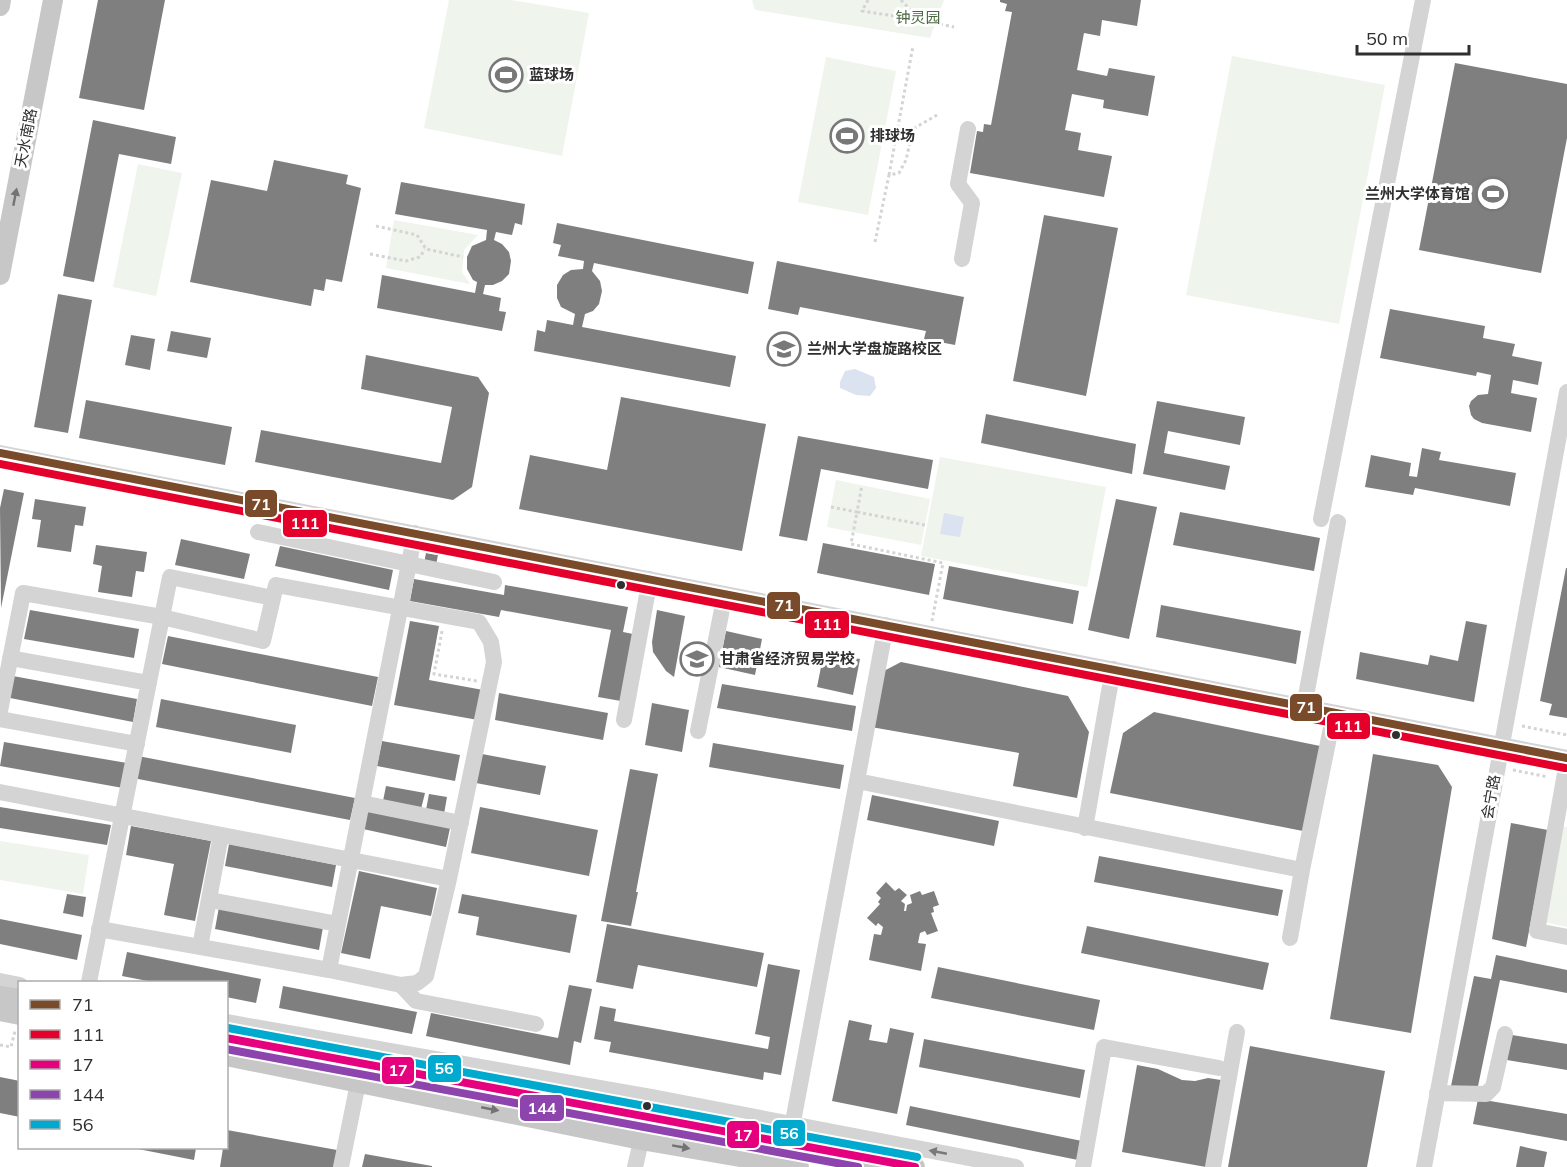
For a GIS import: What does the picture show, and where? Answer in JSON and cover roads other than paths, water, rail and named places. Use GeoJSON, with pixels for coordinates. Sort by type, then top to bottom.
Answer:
{"type":"FeatureCollection","features":[{"type":"Feature","properties":{"kind":"main road"},"geometry":{"type":"LineString","coordinates":[[0,6],[1,0]]}},
{"type":"Feature","properties":{"kind":"main road","name":"天水南路"},"geometry":{"type":"LineString","coordinates":[[0,275],[53,0]]}},
{"type":"Feature","properties":{"kind":"main road"},"geometry":{"type":"LineString","coordinates":[[0,996],[18,999]]}},
{"type":"Feature","properties":{"kind":"main road"},"geometry":{"type":"LineString","coordinates":[[0,1011],[18,1015]]}},
{"type":"Feature","properties":{"kind":"main road"},"geometry":{"type":"LineString","coordinates":[[228,1038],[649,1106],[791,1133],[915,1167]]}},
{"type":"Feature","properties":{"kind":"main road"},"geometry":{"type":"LineString","coordinates":[[228,1056],[641,1140],[799,1167]]}},
{"type":"Feature","properties":{"kind":"street"},"geometry":{"type":"LineString","coordinates":[[1321,519],[1423,0]]}},
{"type":"Feature","properties":{"kind":"street"},"geometry":{"type":"LineString","coordinates":[[962,260],[972,203],[958,184],[968,129]]}},
{"type":"Feature","properties":{"kind":"street","name":"会宁路"},"geometry":{"type":"LineString","coordinates":[[1424,1167],[1567,392]]}},
{"type":"Feature","properties":{"kind":"street"},"geometry":{"type":"LineString","coordinates":[[0,453],[1567,758]]}},
{"type":"Feature","properties":{"kind":"street"},"geometry":{"type":"LineString","coordinates":[[1304,707],[1338,522]]}},
{"type":"Feature","properties":{"kind":"street"},"geometry":{"type":"LineString","coordinates":[[258,532],[494,582]]}},
{"type":"Feature","properties":{"kind":"street"},"geometry":{"type":"LineString","coordinates":[[329,970],[415,533]]}},
{"type":"Feature","properties":{"kind":"street"},"geometry":{"type":"LineString","coordinates":[[89,981],[170,577],[273,598]]}},
{"type":"Feature","properties":{"kind":"street"},"geometry":{"type":"LineString","coordinates":[[624,720],[650,579]]}},
{"type":"Feature","properties":{"kind":"street"},"geometry":{"type":"LineString","coordinates":[[0,711],[23,593],[162,617],[263,640],[276,585],[479,622],[491,642],[494,662],[461,824],[426,976],[417,983],[401,985],[99,929]]}},
{"type":"Feature","properties":{"kind":"street"},"geometry":{"type":"LineString","coordinates":[[698,731],[724,594]]}},
{"type":"Feature","properties":{"kind":"street"},"geometry":{"type":"LineString","coordinates":[[886,625],[791,1133],[1016,1167]]}},
{"type":"Feature","properties":{"kind":"street"},"geometry":{"type":"LineString","coordinates":[[10,658],[149,683]]}},
{"type":"Feature","properties":{"kind":"street"},"geometry":{"type":"LineString","coordinates":[[1085,828],[1113,669]]}},
{"type":"Feature","properties":{"kind":"street"},"geometry":{"type":"LineString","coordinates":[[1290,938],[1334,713]]}},
{"type":"Feature","properties":{"kind":"street"},"geometry":{"type":"LineString","coordinates":[[0,719],[137,744]]}},
{"type":"Feature","properties":{"kind":"street"},"geometry":{"type":"LineString","coordinates":[[1567,762],[1537,931],[1567,937]]}},
{"type":"Feature","properties":{"kind":"street"},"geometry":{"type":"LineString","coordinates":[[857,782],[1302,870]]}},
{"type":"Feature","properties":{"kind":"street"},"geometry":{"type":"LineString","coordinates":[[0,792],[449,879]]}},
{"type":"Feature","properties":{"kind":"street"},"geometry":{"type":"LineString","coordinates":[[362,803],[461,824]]}},
{"type":"Feature","properties":{"kind":"street"},"geometry":{"type":"LineString","coordinates":[[200,947],[221,835]]}},
{"type":"Feature","properties":{"kind":"street"},"geometry":{"type":"LineString","coordinates":[[210,900],[338,924]]}},
{"type":"Feature","properties":{"kind":"street"},"geometry":{"type":"LineString","coordinates":[[0,981],[18,985]]}},
{"type":"Feature","properties":{"kind":"street"},"geometry":{"type":"LineString","coordinates":[[401,985],[417,1001],[536,1024]]}},
{"type":"Feature","properties":{"kind":"street"},"geometry":{"type":"LineString","coordinates":[[228,1022],[649,1106],[635,1167]]}},
{"type":"Feature","properties":{"kind":"street"},"geometry":{"type":"LineString","coordinates":[[1213,1167],[1237,1032]]}},
{"type":"Feature","properties":{"kind":"street"},"geometry":{"type":"LineString","coordinates":[[1437,1093],[1486,1094],[1493,1087],[1505,1034]]}},
{"type":"Feature","properties":{"kind":"street"},"geometry":{"type":"LineString","coordinates":[[1083,1167],[1104,1047],[1219,1068]]}},
{"type":"Feature","properties":{"kind":"street"},"geometry":{"type":"LineString","coordinates":[[341,1167],[358,1083]]}},
{"type":"Feature","properties":{"kind":"place","name":"蓝球场"},"geometry":{"type":"Point","coordinates":[506,75]}},
{"type":"Feature","properties":{"kind":"place","name":"排球场"},"geometry":{"type":"Point","coordinates":[847,136]}},
{"type":"Feature","properties":{"kind":"place","name":"兰州大学体育馆"},"geometry":{"type":"Point","coordinates":[1493,194]}},
{"type":"Feature","properties":{"kind":"place","name":"兰州大学盘旋路校区"},"geometry":{"type":"Point","coordinates":[784,349]}},
{"type":"Feature","properties":{"kind":"place","name":"甘肃省经济贸易学校"},"geometry":{"type":"Point","coordinates":[697,659]}},
{"type":"Feature","properties":{"kind":"park label","name":"钟灵园"},"geometry":{"type":"Point","coordinates":[918,18]}}]}
